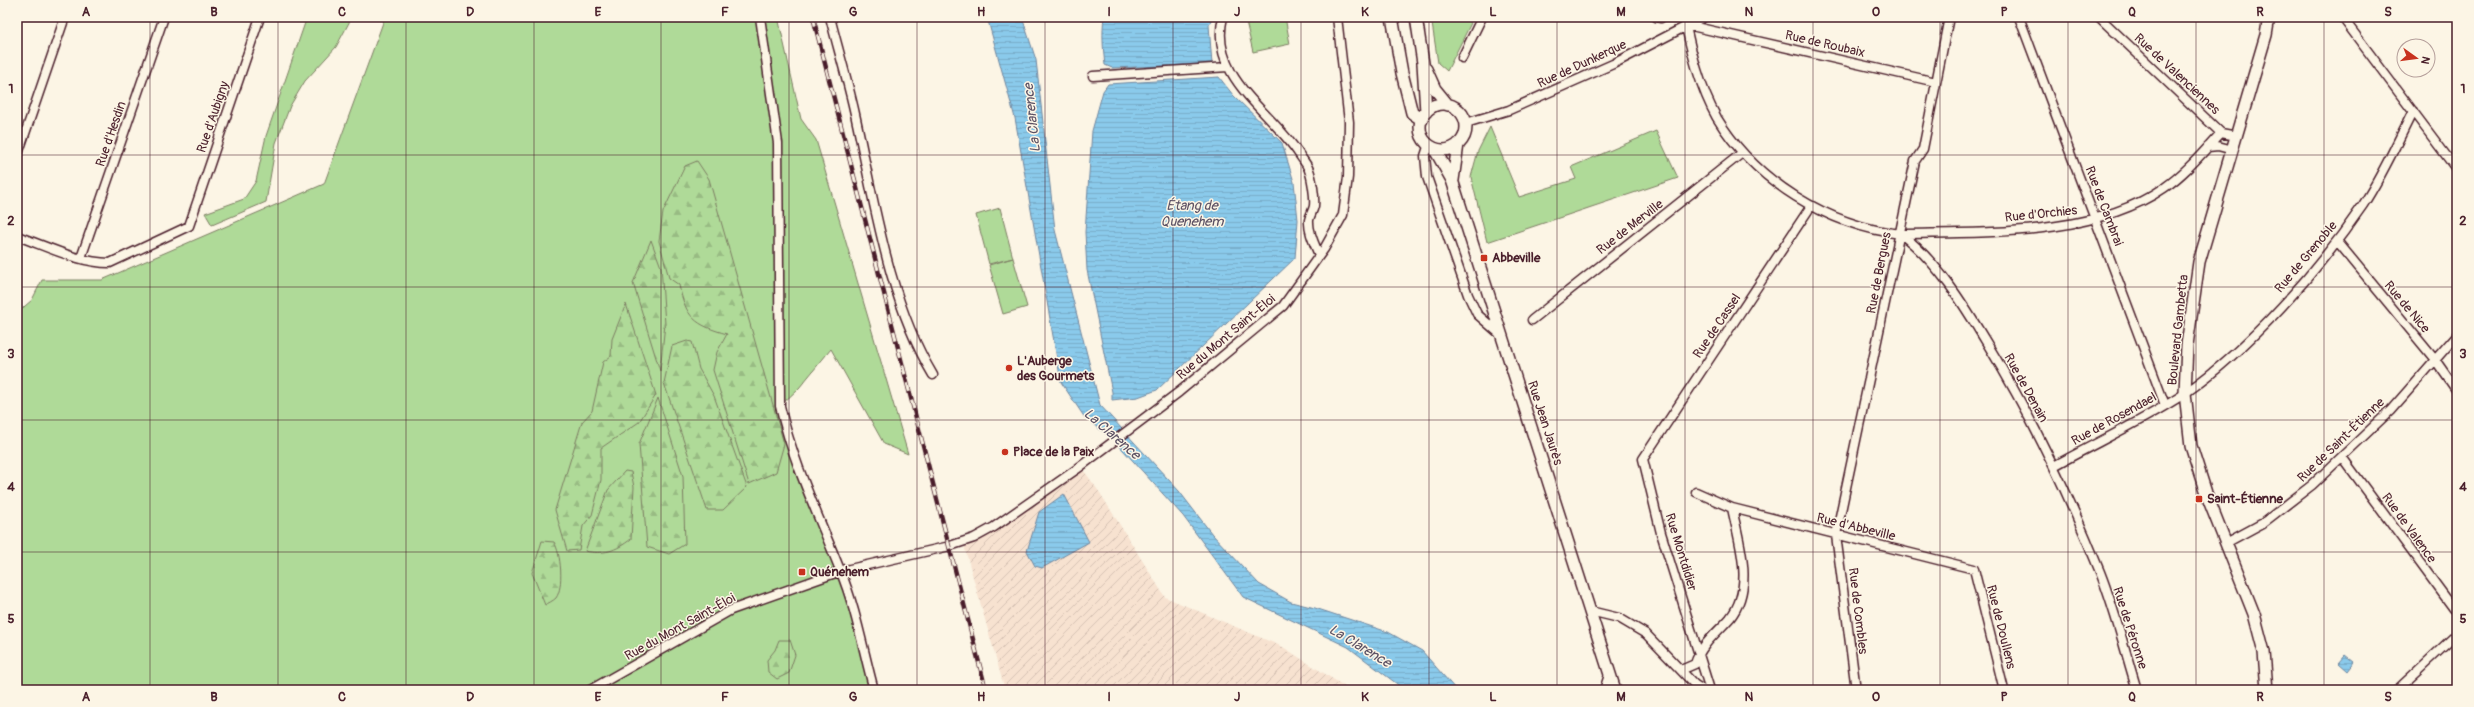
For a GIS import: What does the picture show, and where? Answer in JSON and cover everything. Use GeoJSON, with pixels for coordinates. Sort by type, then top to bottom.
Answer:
{"type":"FeatureCollection","features":[{"type":"Feature","properties":{"kind":"main road"},"geometry":{"type":"LineString","coordinates":[[1392,17],[1402,74],[1412,112],[1424,116]]}},
{"type":"Feature","properties":{"kind":"main road"},"geometry":{"type":"LineString","coordinates":[[1416,17],[1423,62],[1424,116],[1422,136],[1432,146],[1447,149],[1458,144],[1465,135],[1466,123],[1460,111],[1448,105],[1436,90],[1423,62]]}},
{"type":"Feature","properties":{"kind":"main road","name":"Boulevard Gambetta"},"geometry":{"type":"LineString","coordinates":[[2267,690],[2264,652],[2259,631],[2190,446],[2185,393],[2187,345],[2199,262],[2233,150],[2270,17]]}},
{"type":"Feature","properties":{"kind":"main road"},"geometry":{"type":"LineString","coordinates":[[1424,116],[1438,105],[1448,105]]}},
{"type":"Feature","properties":{"kind":"main road","name":"Rue Jean Jaurès"},"geometry":{"type":"LineString","coordinates":[[1452,180],[1458,144]]}},
{"type":"Feature","properties":{"kind":"main road","name":"Rue Jean Jaurès"},"geometry":{"type":"LineString","coordinates":[[1432,146],[1452,180],[1615,690]]}},
{"type":"Feature","properties":{"kind":"street"},"geometry":{"type":"LineString","coordinates":[[17,156],[65,17]]}},
{"type":"Feature","properties":{"kind":"street","name":"Rue d'Hesdin"},"geometry":{"type":"LineString","coordinates":[[81,258],[164,17]]}},
{"type":"Feature","properties":{"kind":"street","name":"Rue d'Aubigny"},"geometry":{"type":"LineString","coordinates":[[81,258],[99,263],[110,263],[189,226],[260,17]]}},
{"type":"Feature","properties":{"kind":"street"},"geometry":{"type":"LineString","coordinates":[[760,17],[778,143],[780,406],[789,444],[803,483],[841,571],[874,690]]}},
{"type":"Feature","properties":{"kind":"street"},"geometry":{"type":"LineString","coordinates":[[830,17],[855,114],[866,173],[902,313],[933,375]]}},
{"type":"Feature","properties":{"kind":"street"},"geometry":{"type":"LineString","coordinates":[[1223,17],[1221,25],[1222,51],[1228,67],[1262,112],[1290,140],[1309,169],[1314,204],[1309,221],[1312,237],[1319,255]]}},
{"type":"Feature","properties":{"kind":"street","name":"Rue du Mont Saint-Éloi"},"geometry":{"type":"LineString","coordinates":[[590,690],[731,610],[841,571],[950,546],[974,538],[994,527],[1108,446],[1179,392],[1283,306],[1319,255],[1343,214],[1348,177],[1349,122],[1336,17]]}},
{"type":"Feature","properties":{"kind":"street"},"geometry":{"type":"LineString","coordinates":[[1462,58],[1482,17]]}},
{"type":"Feature","properties":{"kind":"street","name":"Rue de Dunkerque"},"geometry":{"type":"LineString","coordinates":[[1466,123],[1509,110],[1614,64],[1685,21],[1704,17]]}},
{"type":"Feature","properties":{"kind":"street","name":"Rue de Bergues"},"geometry":{"type":"LineString","coordinates":[[1836,535],[1901,234],[1915,161],[1923,149],[1949,17]]}},
{"type":"Feature","properties":{"kind":"street","name":"Rue de Cambrai"},"geometry":{"type":"LineString","coordinates":[[2019,17],[2097,219],[2165,405]]}},
{"type":"Feature","properties":{"kind":"street","name":"Rue de Valenciennes"},"geometry":{"type":"LineString","coordinates":[[2099,17],[2221,133]]}},
{"type":"Feature","properties":{"kind":"street"},"geometry":{"type":"LineString","coordinates":[[2342,17],[2457,170]]}},
{"type":"Feature","properties":{"kind":"street","name":"Rue de Roubaix"},"geometry":{"type":"LineString","coordinates":[[1685,21],[1936,82]]}},
{"type":"Feature","properties":{"kind":"street","name":"Rue d'Orchies"},"geometry":{"type":"LineString","coordinates":[[1685,21],[1703,87],[1718,118],[1742,153],[1772,179],[1812,206],[1847,223],[1881,232],[1901,234],[2020,230],[2097,219],[2141,202],[2165,188],[2221,133]]}},
{"type":"Feature","properties":{"kind":"street"},"geometry":{"type":"LineString","coordinates":[[1093,76],[1228,67]]}},
{"type":"Feature","properties":{"kind":"street","name":"Rue de Grenoble"},"geometry":{"type":"LineString","coordinates":[[2185,393],[2238,349],[2271,316],[2337,242],[2378,180],[2413,112]]}},
{"type":"Feature","properties":{"kind":"street"},"geometry":{"type":"LineString","coordinates":[[2221,133],[2237,136]]}},
{"type":"Feature","properties":{"kind":"street"},"geometry":{"type":"LineString","coordinates":[[1432,146],[1425,156],[1427,177],[1468,295],[1477,314],[1501,335]]}},
{"type":"Feature","properties":{"kind":"street"},"geometry":{"type":"LineString","coordinates":[[2208,147],[2218,146],[2233,150]]}},
{"type":"Feature","properties":{"kind":"street","name":"Rue de Merville"},"geometry":{"type":"LineString","coordinates":[[1532,320],[1742,153]]}},
{"type":"Feature","properties":{"kind":"street","name":"Rue de Cassel"},"geometry":{"type":"LineString","coordinates":[[1643,459],[1812,206]]}},
{"type":"Feature","properties":{"kind":"street","name":"Rue de Denain"},"geometry":{"type":"LineString","coordinates":[[1901,234],[1913,243],[1942,275],[1973,319],[2013,385],[2054,466],[2100,573]]}},
{"type":"Feature","properties":{"kind":"street"},"geometry":{"type":"LineString","coordinates":[[17,236],[81,258]]}},
{"type":"Feature","properties":{"kind":"street","name":"Rue de Nice"},"geometry":{"type":"LineString","coordinates":[[2337,242],[2436,361],[2457,390]]}},
{"type":"Feature","properties":{"kind":"street","name":"Rue de Saint-Étienne"},"geometry":{"type":"LineString","coordinates":[[2226,543],[2263,523],[2290,504],[2391,410],[2436,361],[2457,335]]}},
{"type":"Feature","properties":{"kind":"street","name":"Rue de Rosendael"},"geometry":{"type":"LineString","coordinates":[[2054,466],[2185,393]]}},
{"type":"Feature","properties":{"kind":"street","name":"Rue de Valence"},"geometry":{"type":"LineString","coordinates":[[2342,457],[2457,613]]}},
{"type":"Feature","properties":{"kind":"street","name":"Rue Montdidier"},"geometry":{"type":"LineString","coordinates":[[1643,459],[1661,533],[1710,690]]}},
{"type":"Feature","properties":{"kind":"street","name":"Rue d'Abbeville"},"geometry":{"type":"LineString","coordinates":[[1696,492],[1732,508],[1974,569]]}},
{"type":"Feature","properties":{"kind":"street"},"geometry":{"type":"LineString","coordinates":[[1681,670],[1695,664],[1699,651],[1731,617],[1742,599],[1744,570],[1732,508]]}},
{"type":"Feature","properties":{"kind":"street","name":"Rue de Combles"},"geometry":{"type":"LineString","coordinates":[[1836,535],[1856,690]]}},
{"type":"Feature","properties":{"kind":"street","name":"Rue de Doullens"},"geometry":{"type":"LineString","coordinates":[[1974,569],[2004,690]]}},
{"type":"Feature","properties":{"kind":"street","name":"Rue de Péronne"},"geometry":{"type":"LineString","coordinates":[[2100,573],[2137,690]]}},
{"type":"Feature","properties":{"kind":"street"},"geometry":{"type":"LineString","coordinates":[[1590,611],[1619,618],[1646,634],[1703,690]]}},
{"type":"Feature","properties":{"kind":"street"},"geometry":{"type":"LineString","coordinates":[[2397,690],[2457,634]]}},
{"type":"Feature","properties":{"kind":"street"},"geometry":{"type":"LineString","coordinates":[[1604,690],[1609,675]]}},
{"type":"Feature","properties":{"kind":"shaded area"},"geometry":{"type":"Polygon","coordinates":[[[1077,469],[1085,472],[1100,493],[1165,597],[1283,647],[1350,690],[1005,690],[963,542],[974,538],[1077,469]]]}},
{"type":"Feature","properties":{"kind":"green space"},"geometry":{"type":"Polygon","coordinates":[[[307,17],[352,17],[336,47],[305,81],[290,106],[276,143],[266,202],[212,225],[205,213],[244,199],[256,181],[266,136],[307,17]]]}},
{"type":"Feature","properties":{"kind":"green space"},"geometry":{"type":"Polygon","coordinates":[[[385,17],[778,17],[801,119],[816,140],[908,454],[884,444],[831,349],[799,388],[780,406],[841,571],[874,690],[17,690],[17,313],[32,300],[42,280],[102,280],[324,184],[385,17]]]}},
{"type":"Feature","properties":{"kind":"green space"},"geometry":{"type":"Polygon","coordinates":[[[1245,17],[1285,17],[1290,44],[1253,52],[1245,17]]]}},
{"type":"Feature","properties":{"kind":"green space"},"geometry":{"type":"Polygon","coordinates":[[[1431,17],[1462,17],[1471,23],[1447,71],[1438,63],[1431,17]]]}},
{"type":"Feature","properties":{"kind":"green space"},"geometry":{"type":"Polygon","coordinates":[[[1490,127],[1519,197],[1576,179],[1571,167],[1656,131],[1678,178],[1487,242],[1471,177],[1478,151],[1490,127]]]}},
{"type":"Feature","properties":{"kind":"green space"},"geometry":{"type":"Polygon","coordinates":[[[697,161],[709,179],[784,444],[776,472],[749,484],[713,370],[717,352],[727,334],[707,327],[689,313],[679,285],[669,278],[659,241],[663,212],[685,166],[697,161]]]}},
{"type":"Feature","properties":{"kind":"green space"},"geometry":{"type":"Polygon","coordinates":[[[1000,208],[1013,258],[989,264],[976,215],[1000,208]]]}},
{"type":"Feature","properties":{"kind":"green space"},"geometry":{"type":"Polygon","coordinates":[[[651,240],[661,267],[665,324],[660,371],[633,283],[651,240]]]}},
{"type":"Feature","properties":{"kind":"green space"},"geometry":{"type":"Polygon","coordinates":[[[1013,258],[1027,307],[1003,314],[989,265],[1013,258]]]}},
{"type":"Feature","properties":{"kind":"green space"},"geometry":{"type":"Polygon","coordinates":[[[626,304],[656,395],[639,422],[601,448],[601,480],[592,515],[583,526],[579,550],[567,551],[555,510],[582,422],[592,411],[603,362],[611,356],[612,339],[626,304]]]}},
{"type":"Feature","properties":{"kind":"green space"},"geometry":{"type":"Polygon","coordinates":[[[687,341],[692,342],[699,369],[714,396],[747,487],[723,510],[707,510],[664,383],[672,346],[687,341]]]}},
{"type":"Feature","properties":{"kind":"green space"},"geometry":{"type":"Polygon","coordinates":[[[658,398],[683,476],[685,544],[669,554],[647,547],[639,444],[658,398]]]}},
{"type":"Feature","properties":{"kind":"green space"},"geometry":{"type":"Polygon","coordinates":[[[625,471],[631,472],[634,487],[631,539],[609,551],[585,551],[608,490],[625,471]]]}},
{"type":"Feature","properties":{"kind":"green space"},"geometry":{"type":"Polygon","coordinates":[[[542,541],[554,542],[561,570],[560,586],[556,598],[545,605],[532,573],[542,541]]]}},
{"type":"Feature","properties":{"kind":"green space"},"geometry":{"type":"Polygon","coordinates":[[[779,640],[790,640],[795,655],[789,673],[777,679],[768,672],[767,660],[775,650],[779,640]]]}},
{"type":"Feature","properties":{"kind":"water","name":"La Clarence"},"geometry":{"type":"Polygon","coordinates":[[[987,17],[1022,17],[1036,60],[1055,230],[1100,405],[1179,491],[1212,534],[1259,584],[1291,602],[1315,608],[1388,632],[1422,651],[1456,690],[1405,690],[1348,647],[1243,597],[1183,516],[1114,440],[1085,418],[1061,382],[1015,118],[987,17]]]}},
{"type":"Feature","properties":{"kind":"water"},"geometry":{"type":"Polygon","coordinates":[[[1104,17],[1212,17],[1209,25],[1212,64],[1112,68],[1105,65],[1103,41],[1104,17]]]}},
{"type":"Feature","properties":{"kind":"water","name":"Étang de Quenehem"},"geometry":{"type":"Polygon","coordinates":[[[1219,77],[1233,95],[1282,143],[1294,182],[1298,220],[1295,258],[1157,390],[1138,397],[1112,400],[1112,392],[1087,270],[1085,232],[1092,131],[1103,91],[1108,84],[1219,77]]]}},
{"type":"Feature","properties":{"kind":"water"},"geometry":{"type":"Polygon","coordinates":[[[1064,494],[1089,542],[1042,568],[1035,566],[1027,551],[1039,512],[1064,494]]]}},
{"type":"Feature","properties":{"kind":"water"},"geometry":{"type":"Polygon","coordinates":[[[2346,655],[2355,662],[2348,671],[2339,663],[2346,655]]]}},
{"type":"Feature","properties":{"kind":"railway"},"geometry":{"type":"LineString","coordinates":[[813,17],[986,690]]}},
{"type":"Feature","properties":{"kind":"place","name":"Abbeville"},"geometry":{"type":"Point","coordinates":[1484,258]}},
{"type":"Feature","properties":{"kind":"place","name":"L'Auberge des Gourmets"},"geometry":{"type":"Point","coordinates":[1009,368]}},
{"type":"Feature","properties":{"kind":"place","name":"Place de la Paix"},"geometry":{"type":"Point","coordinates":[1005,452]}},
{"type":"Feature","properties":{"kind":"place","name":"Saint-Étienne"},"geometry":{"type":"Point","coordinates":[2199,499]}},
{"type":"Feature","properties":{"kind":"place","name":"Quénehem"},"geometry":{"type":"Point","coordinates":[802,572]}}]}
